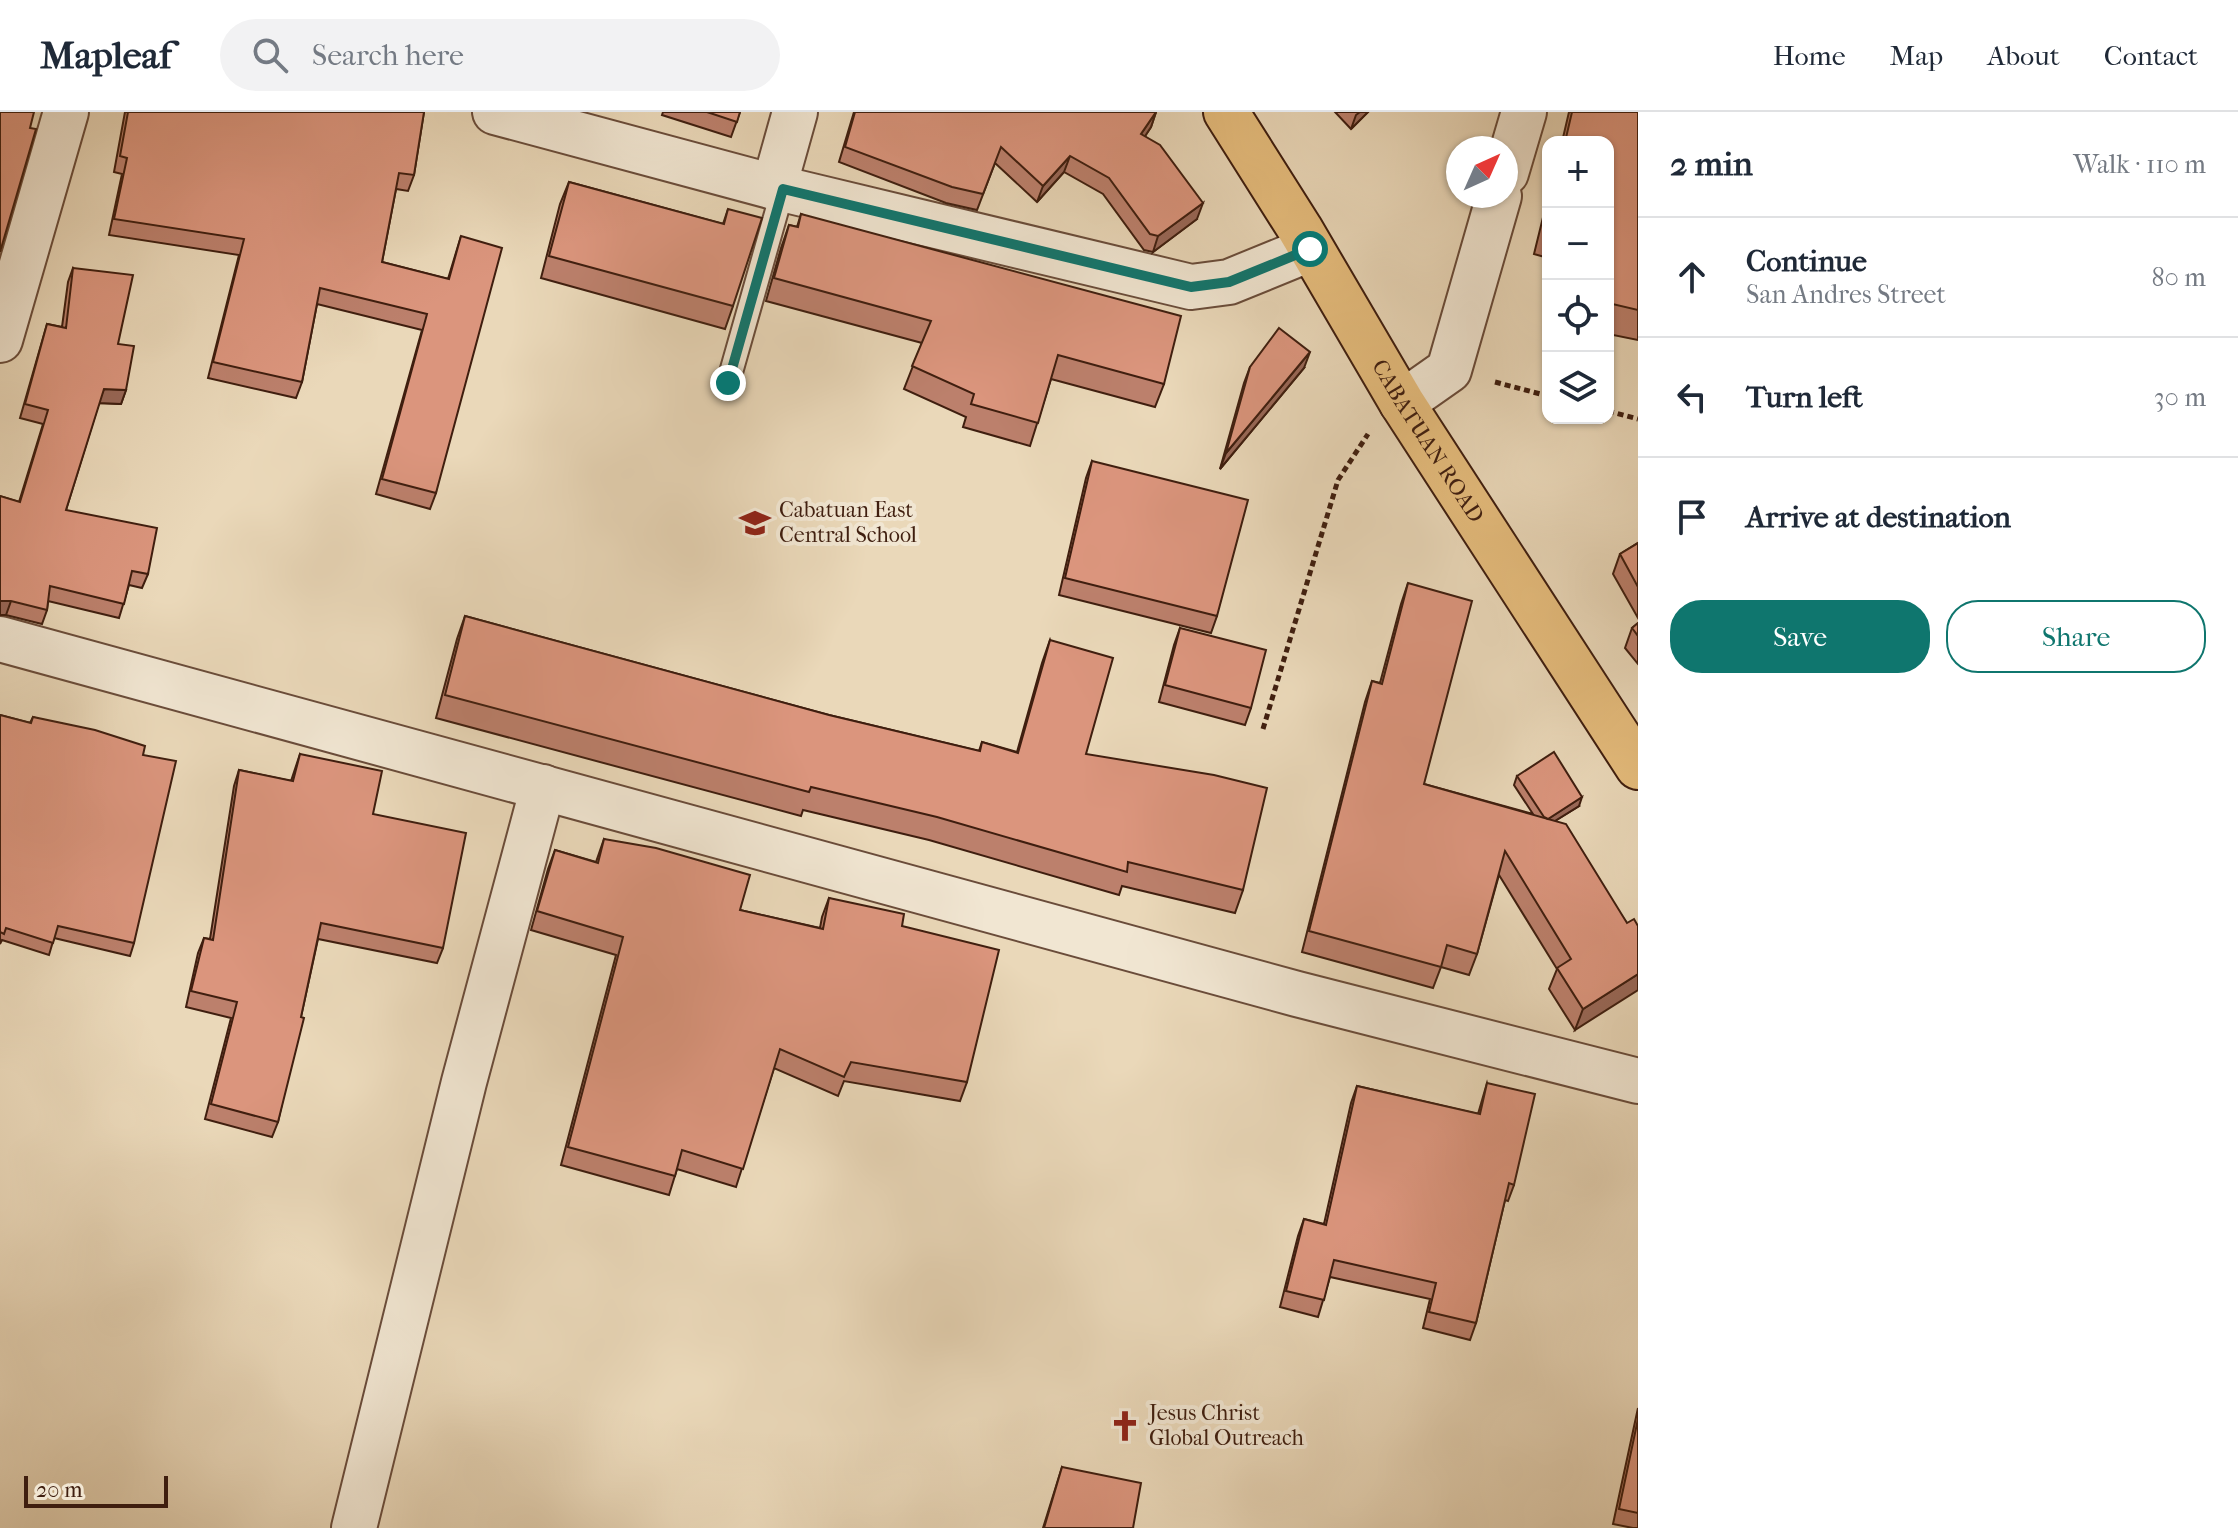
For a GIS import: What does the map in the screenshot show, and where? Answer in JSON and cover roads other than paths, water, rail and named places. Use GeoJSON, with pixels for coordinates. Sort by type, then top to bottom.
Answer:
{"type":"FeatureCollection","features":[{"type":"Feature","properties":{"kind":"highway","name":"CABATUAN ROAD"},"geometry":{"type":"LineString","coordinates":[[1226,112],[1402,403],[1638,767]]}},
{"type":"Feature","properties":{"kind":"street"},"geometry":{"type":"LineString","coordinates":[[0,340],[66,112]]}},
{"type":"Feature","properties":{"kind":"street"},"geometry":{"type":"LineString","coordinates":[[495,112],[778,188],[1191,287],[1229,282],[1310,249]]}},
{"type":"Feature","properties":{"kind":"street"},"geometry":{"type":"LineString","coordinates":[[778,188],[795,112]]}},
{"type":"Feature","properties":{"kind":"street"},"geometry":{"type":"LineString","coordinates":[[1517,136],[1524,112]]}},
{"type":"Feature","properties":{"kind":"street"},"geometry":{"type":"LineString","coordinates":[[1402,403],[1449,370],[1496,208]]}},
{"type":"Feature","properties":{"kind":"street"},"geometry":{"type":"LineString","coordinates":[[0,639],[1297,994],[1638,1081]]}},
{"type":"Feature","properties":{"kind":"street"},"geometry":{"type":"LineString","coordinates":[[354,1528],[464,1082],[543,787]]}},
{"type":"Feature","properties":{"kind":"lane"},"geometry":{"type":"LineString","coordinates":[[728,383],[778,188]]}},
{"type":"Feature","properties":{"kind":"place","name":"Cabatuan East Central School"},"geometry":{"type":"Point","coordinates":[755,523]}},
{"type":"Feature","properties":{"kind":"place","name":"Jesus Christ Global Outreach"},"geometry":{"type":"Point","coordinates":[1125,1426]}}]}
